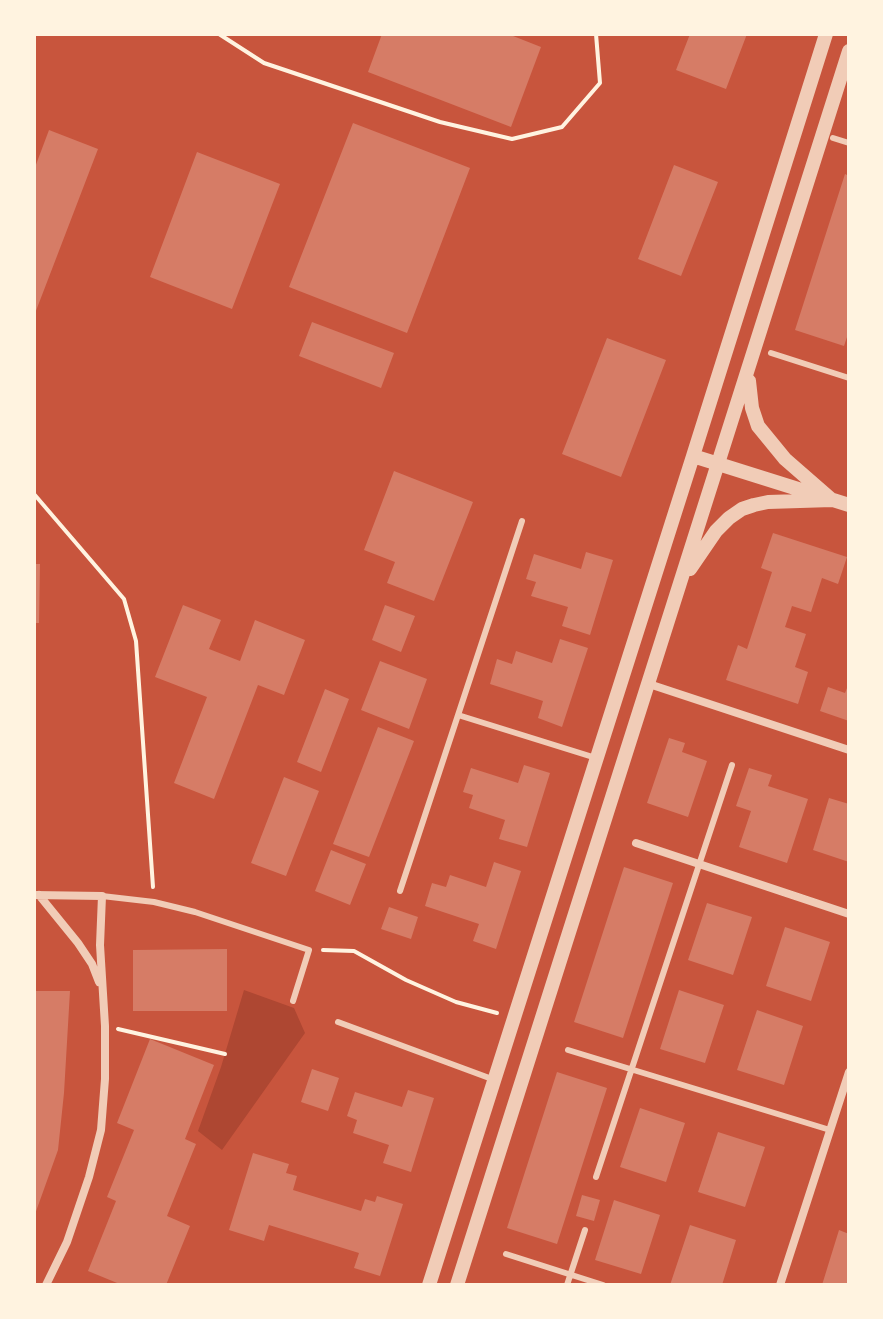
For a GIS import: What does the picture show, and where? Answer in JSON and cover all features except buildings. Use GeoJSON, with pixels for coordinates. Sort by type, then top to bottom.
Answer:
{"type":"FeatureCollection","features":[{"type":"Feature","properties":{"kind":"street"},"geometry":{"type":"LineString","coordinates":[[429,1285],[826,34]]}},
{"type":"Feature","properties":{"kind":"street"},"geometry":{"type":"LineString","coordinates":[[457,1285],[849,51]]}},
{"type":"Feature","properties":{"kind":"street"},"geometry":{"type":"LineString","coordinates":[[751,362],[749,388],[758,426],[785,459],[832,500]]}},
{"type":"Feature","properties":{"kind":"street"},"geometry":{"type":"LineString","coordinates":[[693,456],[849,505]]}},
{"type":"Feature","properties":{"kind":"street"},"geometry":{"type":"LineString","coordinates":[[682,582],[716,531],[742,509],[768,502],[832,500]]}},
{"type":"Feature","properties":{"kind":"street"},"geometry":{"type":"LineString","coordinates":[[649,684],[849,750]]}},
{"type":"Feature","properties":{"kind":"street"},"geometry":{"type":"LineString","coordinates":[[636,843],[849,914]]}},
{"type":"Feature","properties":{"kind":"street"},"geometry":{"type":"LineString","coordinates":[[36,895],[102,896],[100,945],[105,1079],[101,1130],[67,1242],[46,1285]]}},
{"type":"Feature","properties":{"kind":"street"},"geometry":{"type":"LineString","coordinates":[[36,895],[62,921],[92,964],[103,1002]]}},
{"type":"Feature","properties":{"kind":"street"},"geometry":{"type":"LineString","coordinates":[[780,1285],[849,1072]]}},
{"type":"Feature","properties":{"kind":"lane"},"geometry":{"type":"LineString","coordinates":[[833,138],[849,143]]}},
{"type":"Feature","properties":{"kind":"lane"},"geometry":{"type":"LineString","coordinates":[[771,353],[849,378]]}},
{"type":"Feature","properties":{"kind":"lane"},"geometry":{"type":"LineString","coordinates":[[400,891],[522,521]]}},
{"type":"Feature","properties":{"kind":"lane"},"geometry":{"type":"LineString","coordinates":[[458,715],[597,758]]}},
{"type":"Feature","properties":{"kind":"lane"},"geometry":{"type":"LineString","coordinates":[[596,1177],[732,765]]}},
{"type":"Feature","properties":{"kind":"lane"},"geometry":{"type":"LineString","coordinates":[[102,896],[154,902],[195,912],[309,950],[293,1001]]}},
{"type":"Feature","properties":{"kind":"lane"},"geometry":{"type":"LineString","coordinates":[[338,1022],[494,1080]]}},
{"type":"Feature","properties":{"kind":"lane"},"geometry":{"type":"LineString","coordinates":[[568,1050],[830,1130]]}},
{"type":"Feature","properties":{"kind":"lane"},"geometry":{"type":"LineString","coordinates":[[567,1285],[585,1230]]}},
{"type":"Feature","properties":{"kind":"lane"},"geometry":{"type":"LineString","coordinates":[[506,1254],[603,1285]]}},
{"type":"Feature","properties":{"kind":"path"},"geometry":{"type":"LineString","coordinates":[[219,34],[264,63],[440,122],[512,139],[562,127],[600,83],[596,34]]}},
{"type":"Feature","properties":{"kind":"path"},"geometry":{"type":"LineString","coordinates":[[34,494],[124,599],[136,641],[154,902]]}},
{"type":"Feature","properties":{"kind":"path"},"geometry":{"type":"LineString","coordinates":[[309,950],[354,951],[406,980],[456,1002],[514,1018]]}},
{"type":"Feature","properties":{"kind":"path"},"geometry":{"type":"LineString","coordinates":[[105,1026],[225,1054]]}},
{"type":"Feature","properties":{"kind":"shaded area"},"geometry":{"type":"Polygon","coordinates":[[[244,990],[294,1008],[305,1033],[222,1150],[198,1131],[244,990]]]}}]}
